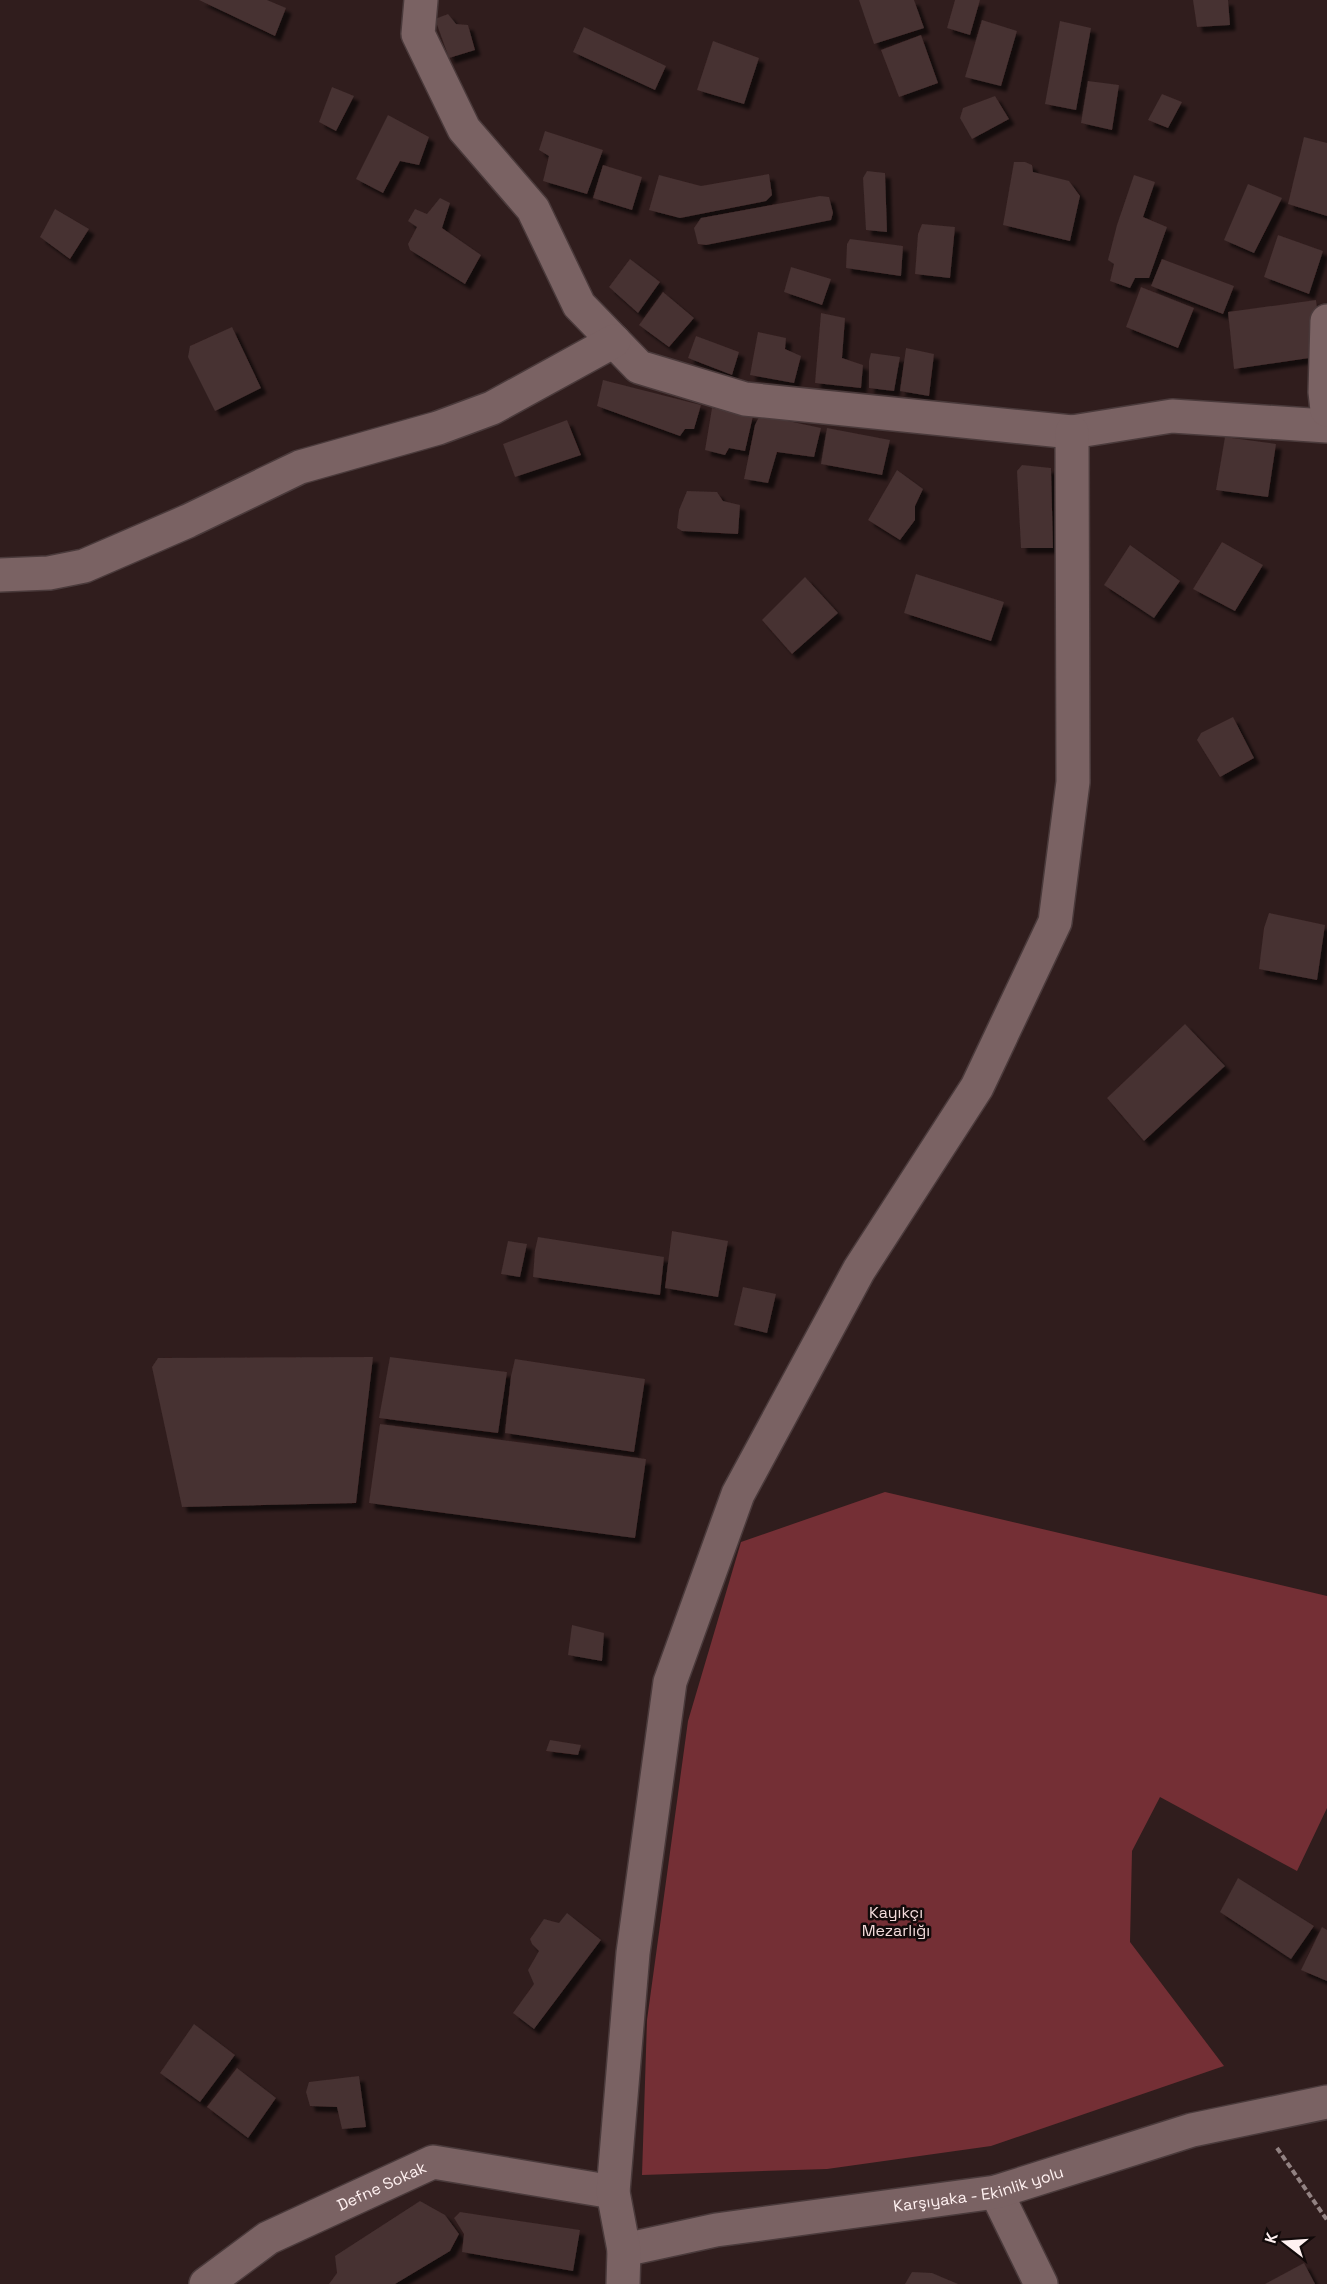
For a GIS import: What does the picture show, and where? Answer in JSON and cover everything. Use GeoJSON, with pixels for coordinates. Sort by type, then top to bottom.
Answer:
{"type":"FeatureCollection","features":[{"type":"Feature","properties":{"kind":"street"},"geometry":{"type":"LineString","coordinates":[[421,0],[418,34],[464,129],[533,209],[579,305],[639,367],[745,399],[1072,432],[1172,416],[1327,426]]}},
{"type":"Feature","properties":{"kind":"street"},"geometry":{"type":"LineString","coordinates":[[1327,321],[1325,392],[1327,410]]}},
{"type":"Feature","properties":{"kind":"street"},"geometry":{"type":"LineString","coordinates":[[0,575],[49,573],[84,566],[188,521],[300,466],[438,428],[492,408],[614,341]]}},
{"type":"Feature","properties":{"kind":"street"},"geometry":{"type":"LineString","coordinates":[[623,2284],[624,2250],[613,2192],[633,1953],[670,1682],[738,1494],[859,1270],[977,1087],[1055,922],[1073,782],[1072,432]]}},
{"type":"Feature","properties":{"kind":"street","name":"Karşıyaka - Ekinlik yolu"},"geometry":{"type":"LineString","coordinates":[[624,2250],[716,2230],[996,2192],[1191,2130],[1327,2102]]}},
{"type":"Feature","properties":{"kind":"street","name":"Defne Sokak"},"geometry":{"type":"LineString","coordinates":[[206,2284],[268,2238],[433,2162],[613,2192]]}},
{"type":"Feature","properties":{"kind":"street"},"geometry":{"type":"LineString","coordinates":[[996,2192],[1041,2284]]}},
{"type":"Feature","properties":{"kind":"path"},"geometry":{"type":"LineString","coordinates":[[1256,2117],[1327,2220]]}},
{"type":"Feature","properties":{"kind":"green space","name":"Kayıkçı Mezarlığı"},"geometry":{"type":"Polygon","coordinates":[[[885,1492],[1327,1596],[1327,1808],[1297,1871],[1160,1797],[1132,1851],[1130,1942],[1224,2066],[991,2146],[827,2169],[642,2175],[647,2020],[688,1721],[741,1542],[885,1492]]]}},
{"type":"Feature","properties":{"kind":"building"},"geometry":{"type":"Polygon","coordinates":[[[199,0],[267,0],[286,8],[275,36],[199,0]]]}},
{"type":"Feature","properties":{"kind":"building"},"geometry":{"type":"Polygon","coordinates":[[[859,0],[914,0],[924,28],[874,44],[859,0]]]}},
{"type":"Feature","properties":{"kind":"building"},"geometry":{"type":"Polygon","coordinates":[[[955,0],[980,0],[970,35],[947,28],[955,0]]]}},
{"type":"Feature","properties":{"kind":"building"},"geometry":{"type":"Polygon","coordinates":[[[1193,0],[1228,0],[1230,25],[1197,27],[1193,0]]]}},
{"type":"Feature","properties":{"kind":"building"},"geometry":{"type":"Polygon","coordinates":[[[448,14],[456,24],[468,25],[475,50],[449,58],[435,19],[448,14]]]}},
{"type":"Feature","properties":{"kind":"building"},"geometry":{"type":"Polygon","coordinates":[[[982,20],[1017,31],[1001,86],[965,77],[982,20]]]}},
{"type":"Feature","properties":{"kind":"building"},"geometry":{"type":"Polygon","coordinates":[[[1060,21],[1091,28],[1076,110],[1045,104],[1060,21]]]}},
{"type":"Feature","properties":{"kind":"building"},"geometry":{"type":"Polygon","coordinates":[[[584,27],[666,66],[655,90],[573,52],[584,27]]]}},
{"type":"Feature","properties":{"kind":"building"},"geometry":{"type":"Polygon","coordinates":[[[921,35],[938,83],[899,97],[881,50],[921,35]]]}},
{"type":"Feature","properties":{"kind":"building"},"geometry":{"type":"Polygon","coordinates":[[[713,41],[759,58],[744,104],[697,90],[713,41]]]}},
{"type":"Feature","properties":{"kind":"building"},"geometry":{"type":"Polygon","coordinates":[[[1088,81],[1119,85],[1112,130],[1081,123],[1088,81]]]}},
{"type":"Feature","properties":{"kind":"building"},"geometry":{"type":"Polygon","coordinates":[[[332,87],[354,96],[336,131],[319,122],[332,87]]]}},
{"type":"Feature","properties":{"kind":"building"},"geometry":{"type":"Polygon","coordinates":[[[1162,94],[1182,102],[1168,128],[1148,120],[1162,94]]]}},
{"type":"Feature","properties":{"kind":"building"},"geometry":{"type":"Polygon","coordinates":[[[995,96],[1009,119],[972,139],[960,118],[963,108],[995,96]]]}},
{"type":"Feature","properties":{"kind":"building"},"geometry":{"type":"Polygon","coordinates":[[[388,115],[429,137],[419,165],[400,161],[383,193],[356,179],[388,115]]]}},
{"type":"Feature","properties":{"kind":"building"},"geometry":{"type":"Polygon","coordinates":[[[545,131],[603,150],[587,194],[543,181],[549,156],[539,150],[545,131]]]}},
{"type":"Feature","properties":{"kind":"building"},"geometry":{"type":"Polygon","coordinates":[[[1304,137],[1327,143],[1327,216],[1288,204],[1304,137]]]}},
{"type":"Feature","properties":{"kind":"building"},"geometry":{"type":"Polygon","coordinates":[[[1014,162],[1025,162],[1032,165],[1033,172],[1069,181],[1080,196],[1070,241],[1003,225],[1014,162]]]}},
{"type":"Feature","properties":{"kind":"building"},"geometry":{"type":"Polygon","coordinates":[[[603,165],[642,177],[632,210],[593,198],[603,165]]]}},
{"type":"Feature","properties":{"kind":"building"},"geometry":{"type":"Polygon","coordinates":[[[867,171],[885,173],[887,232],[866,230],[863,178],[867,171]]]}},
{"type":"Feature","properties":{"kind":"building"},"geometry":{"type":"Polygon","coordinates":[[[769,174],[772,195],[766,201],[680,218],[649,210],[659,175],[701,186],[769,174]]]}},
{"type":"Feature","properties":{"kind":"building"},"geometry":{"type":"Polygon","coordinates":[[[1134,175],[1155,182],[1143,217],[1167,227],[1149,278],[1135,278],[1130,288],[1110,281],[1114,264],[1108,260],[1134,175]]]}},
{"type":"Feature","properties":{"kind":"building"},"geometry":{"type":"Polygon","coordinates":[[[1248,184],[1282,198],[1254,253],[1224,240],[1248,184]]]}},
{"type":"Feature","properties":{"kind":"building"},"geometry":{"type":"Polygon","coordinates":[[[820,196],[829,197],[833,213],[831,220],[706,245],[698,244],[694,228],[701,218],[820,196]]]}},
{"type":"Feature","properties":{"kind":"building"},"geometry":{"type":"Polygon","coordinates":[[[440,198],[450,203],[442,228],[481,255],[465,284],[410,250],[408,244],[417,227],[408,221],[415,209],[427,214],[440,198]]]}},
{"type":"Feature","properties":{"kind":"building"},"geometry":{"type":"Polygon","coordinates":[[[55,209],[89,229],[70,259],[40,237],[55,209]]]}},
{"type":"Feature","properties":{"kind":"building"},"geometry":{"type":"Polygon","coordinates":[[[922,224],[955,227],[950,278],[915,274],[918,234],[922,224]]]}},
{"type":"Feature","properties":{"kind":"building"},"geometry":{"type":"Polygon","coordinates":[[[1278,235],[1323,251],[1309,294],[1264,277],[1278,235]]]}},
{"type":"Feature","properties":{"kind":"building"},"geometry":{"type":"Polygon","coordinates":[[[850,239],[903,246],[901,276],[846,268],[847,244],[850,239]]]}},
{"type":"Feature","properties":{"kind":"building"},"geometry":{"type":"Polygon","coordinates":[[[630,259],[660,282],[638,313],[609,287],[630,259]]]}},
{"type":"Feature","properties":{"kind":"building"},"geometry":{"type":"Polygon","coordinates":[[[1162,259],[1234,286],[1223,314],[1151,286],[1162,259]]]}},
{"type":"Feature","properties":{"kind":"building"},"geometry":{"type":"Polygon","coordinates":[[[791,267],[831,279],[822,305],[784,292],[791,267]]]}},
{"type":"Feature","properties":{"kind":"building"},"geometry":{"type":"Polygon","coordinates":[[[1141,287],[1194,308],[1178,348],[1126,327],[1141,287]]]}},
{"type":"Feature","properties":{"kind":"building"},"geometry":{"type":"Polygon","coordinates":[[[663,292],[694,318],[669,347],[639,325],[663,292]]]}},
{"type":"Feature","properties":{"kind":"building"},"geometry":{"type":"Polygon","coordinates":[[[1316,300],[1323,356],[1234,369],[1228,312],[1316,300]]]}},
{"type":"Feature","properties":{"kind":"building"},"geometry":{"type":"Polygon","coordinates":[[[821,313],[845,318],[842,358],[863,365],[861,388],[815,383],[821,313]]]}},
{"type":"Feature","properties":{"kind":"building"},"geometry":{"type":"Polygon","coordinates":[[[232,327],[261,388],[215,411],[188,357],[190,346],[232,327]]]}},
{"type":"Feature","properties":{"kind":"building"},"geometry":{"type":"Polygon","coordinates":[[[758,332],[786,338],[785,349],[801,356],[794,383],[750,375],[758,332]]]}},
{"type":"Feature","properties":{"kind":"building"},"geometry":{"type":"Polygon","coordinates":[[[696,336],[739,352],[732,375],[688,358],[696,336]]]}},
{"type":"Feature","properties":{"kind":"building"},"geometry":{"type":"Polygon","coordinates":[[[906,348],[934,354],[929,396],[900,391],[906,348]]]}},
{"type":"Feature","properties":{"kind":"building"},"geometry":{"type":"Polygon","coordinates":[[[871,353],[900,357],[894,391],[869,388],[871,353]]]}},
{"type":"Feature","properties":{"kind":"building"},"geometry":{"type":"Polygon","coordinates":[[[603,380],[701,405],[694,429],[685,429],[680,436],[597,406],[603,380]]]}},
{"type":"Feature","properties":{"kind":"building"},"geometry":{"type":"Polygon","coordinates":[[[712,408],[753,416],[745,451],[729,448],[725,455],[705,450],[712,408]]]}},
{"type":"Feature","properties":{"kind":"building"},"geometry":{"type":"Polygon","coordinates":[[[760,415],[821,428],[814,457],[777,452],[768,483],[744,479],[755,425],[760,415]]]}},
{"type":"Feature","properties":{"kind":"building"},"geometry":{"type":"Polygon","coordinates":[[[567,420],[581,455],[515,477],[503,444],[567,420]]]}},
{"type":"Feature","properties":{"kind":"building"},"geometry":{"type":"Polygon","coordinates":[[[827,428],[890,440],[882,475],[821,464],[827,428]]]}},
{"type":"Feature","properties":{"kind":"building"},"geometry":{"type":"Polygon","coordinates":[[[1225,437],[1276,444],[1268,497],[1216,490],[1225,437]]]}},
{"type":"Feature","properties":{"kind":"building"},"geometry":{"type":"Polygon","coordinates":[[[1022,465],[1051,468],[1053,548],[1021,548],[1017,471],[1022,465]]]}},
{"type":"Feature","properties":{"kind":"building"},"geometry":{"type":"Polygon","coordinates":[[[897,470],[923,489],[915,506],[915,520],[900,540],[868,520],[897,470]]]}},
{"type":"Feature","properties":{"kind":"building"},"geometry":{"type":"Polygon","coordinates":[[[687,491],[717,492],[723,501],[740,505],[738,534],[682,531],[677,528],[679,510],[687,491]]]}},
{"type":"Feature","properties":{"kind":"building"},"geometry":{"type":"Polygon","coordinates":[[[1222,542],[1263,565],[1235,611],[1193,589],[1222,542]]]}},
{"type":"Feature","properties":{"kind":"building"},"geometry":{"type":"Polygon","coordinates":[[[1130,545],[1180,581],[1154,618],[1104,585],[1130,545]]]}},
{"type":"Feature","properties":{"kind":"building"},"geometry":{"type":"Polygon","coordinates":[[[916,574],[1004,602],[991,641],[904,613],[916,574]]]}},
{"type":"Feature","properties":{"kind":"building"},"geometry":{"type":"Polygon","coordinates":[[[805,577],[838,613],[792,654],[762,620],[805,577]]]}},
{"type":"Feature","properties":{"kind":"building"},"geometry":{"type":"Polygon","coordinates":[[[1233,717],[1254,758],[1220,777],[1197,740],[1201,733],[1233,717]]]}},
{"type":"Feature","properties":{"kind":"building"},"geometry":{"type":"Polygon","coordinates":[[[1269,913],[1325,925],[1317,980],[1259,969],[1264,928],[1269,913]]]}},
{"type":"Feature","properties":{"kind":"building"},"geometry":{"type":"Polygon","coordinates":[[[1185,1024],[1225,1066],[1144,1141],[1107,1098],[1185,1024]]]}},
{"type":"Feature","properties":{"kind":"building"},"geometry":{"type":"Polygon","coordinates":[[[672,1231],[728,1241],[718,1297],[665,1288],[672,1231]]]}},
{"type":"Feature","properties":{"kind":"building"},"geometry":{"type":"Polygon","coordinates":[[[538,1237],[664,1257],[660,1295],[533,1277],[538,1237]]]}},
{"type":"Feature","properties":{"kind":"building"},"geometry":{"type":"Polygon","coordinates":[[[508,1241],[527,1244],[520,1277],[501,1274],[508,1241]]]}},
{"type":"Feature","properties":{"kind":"building"},"geometry":{"type":"Polygon","coordinates":[[[743,1287],[776,1294],[767,1333],[734,1325],[743,1287]]]}},
{"type":"Feature","properties":{"kind":"building"},"geometry":{"type":"Polygon","coordinates":[[[373,1357],[356,1503],[182,1507],[152,1367],[158,1358],[373,1357]]]}},
{"type":"Feature","properties":{"kind":"building"},"geometry":{"type":"Polygon","coordinates":[[[390,1357],[507,1372],[498,1433],[379,1418],[390,1357]]]}},
{"type":"Feature","properties":{"kind":"building"},"geometry":{"type":"Polygon","coordinates":[[[515,1359],[645,1379],[634,1452],[505,1433],[515,1359]]]}},
{"type":"Feature","properties":{"kind":"building"},"geometry":{"type":"Polygon","coordinates":[[[380,1424],[646,1459],[635,1538],[369,1503],[380,1424]]]}},
{"type":"Feature","properties":{"kind":"building"},"geometry":{"type":"Polygon","coordinates":[[[572,1625],[604,1633],[602,1661],[568,1655],[572,1625]]]}},
{"type":"Feature","properties":{"kind":"building"},"geometry":{"type":"Polygon","coordinates":[[[550,1740],[581,1745],[578,1755],[546,1751],[550,1740]]]}},
{"type":"Feature","properties":{"kind":"building"},"geometry":{"type":"Polygon","coordinates":[[[1238,1878],[1314,1926],[1291,1959],[1220,1912],[1238,1878]]]}},
{"type":"Feature","properties":{"kind":"building"},"geometry":{"type":"Polygon","coordinates":[[[567,1913],[601,1940],[534,2029],[513,2013],[534,1984],[528,1970],[539,1951],[530,1939],[544,1919],[559,1923],[567,1913]]]}},
{"type":"Feature","properties":{"kind":"building"},"geometry":{"type":"Polygon","coordinates":[[[1322,1927],[1327,1930],[1327,1981],[1301,1970],[1322,1927]]]}},
{"type":"Feature","properties":{"kind":"building"},"geometry":{"type":"Polygon","coordinates":[[[194,2024],[235,2055],[200,2102],[160,2073],[194,2024]]]}},
{"type":"Feature","properties":{"kind":"building"},"geometry":{"type":"Polygon","coordinates":[[[237,2068],[276,2098],[248,2138],[207,2107],[237,2068]]]}},
{"type":"Feature","properties":{"kind":"building"},"geometry":{"type":"Polygon","coordinates":[[[359,2076],[366,2127],[342,2129],[337,2107],[310,2106],[306,2092],[309,2082],[359,2076]]]}},
{"type":"Feature","properties":{"kind":"building"},"geometry":{"type":"Polygon","coordinates":[[[420,2201],[445,2215],[459,2234],[450,2251],[395,2284],[329,2284],[337,2273],[335,2256],[420,2201]]]}},
{"type":"Feature","properties":{"kind":"building"},"geometry":{"type":"Polygon","coordinates":[[[460,2212],[580,2230],[573,2271],[462,2252],[464,2234],[454,2218],[460,2212]]]}},
{"type":"Feature","properties":{"kind":"building"},"geometry":{"type":"Polygon","coordinates":[[[1304,2263],[1315,2284],[1265,2284],[1304,2263]]]}},
{"type":"Feature","properties":{"kind":"building"},"geometry":{"type":"Polygon","coordinates":[[[912,2272],[932,2273],[958,2284],[905,2284],[912,2272]]]}}]}
